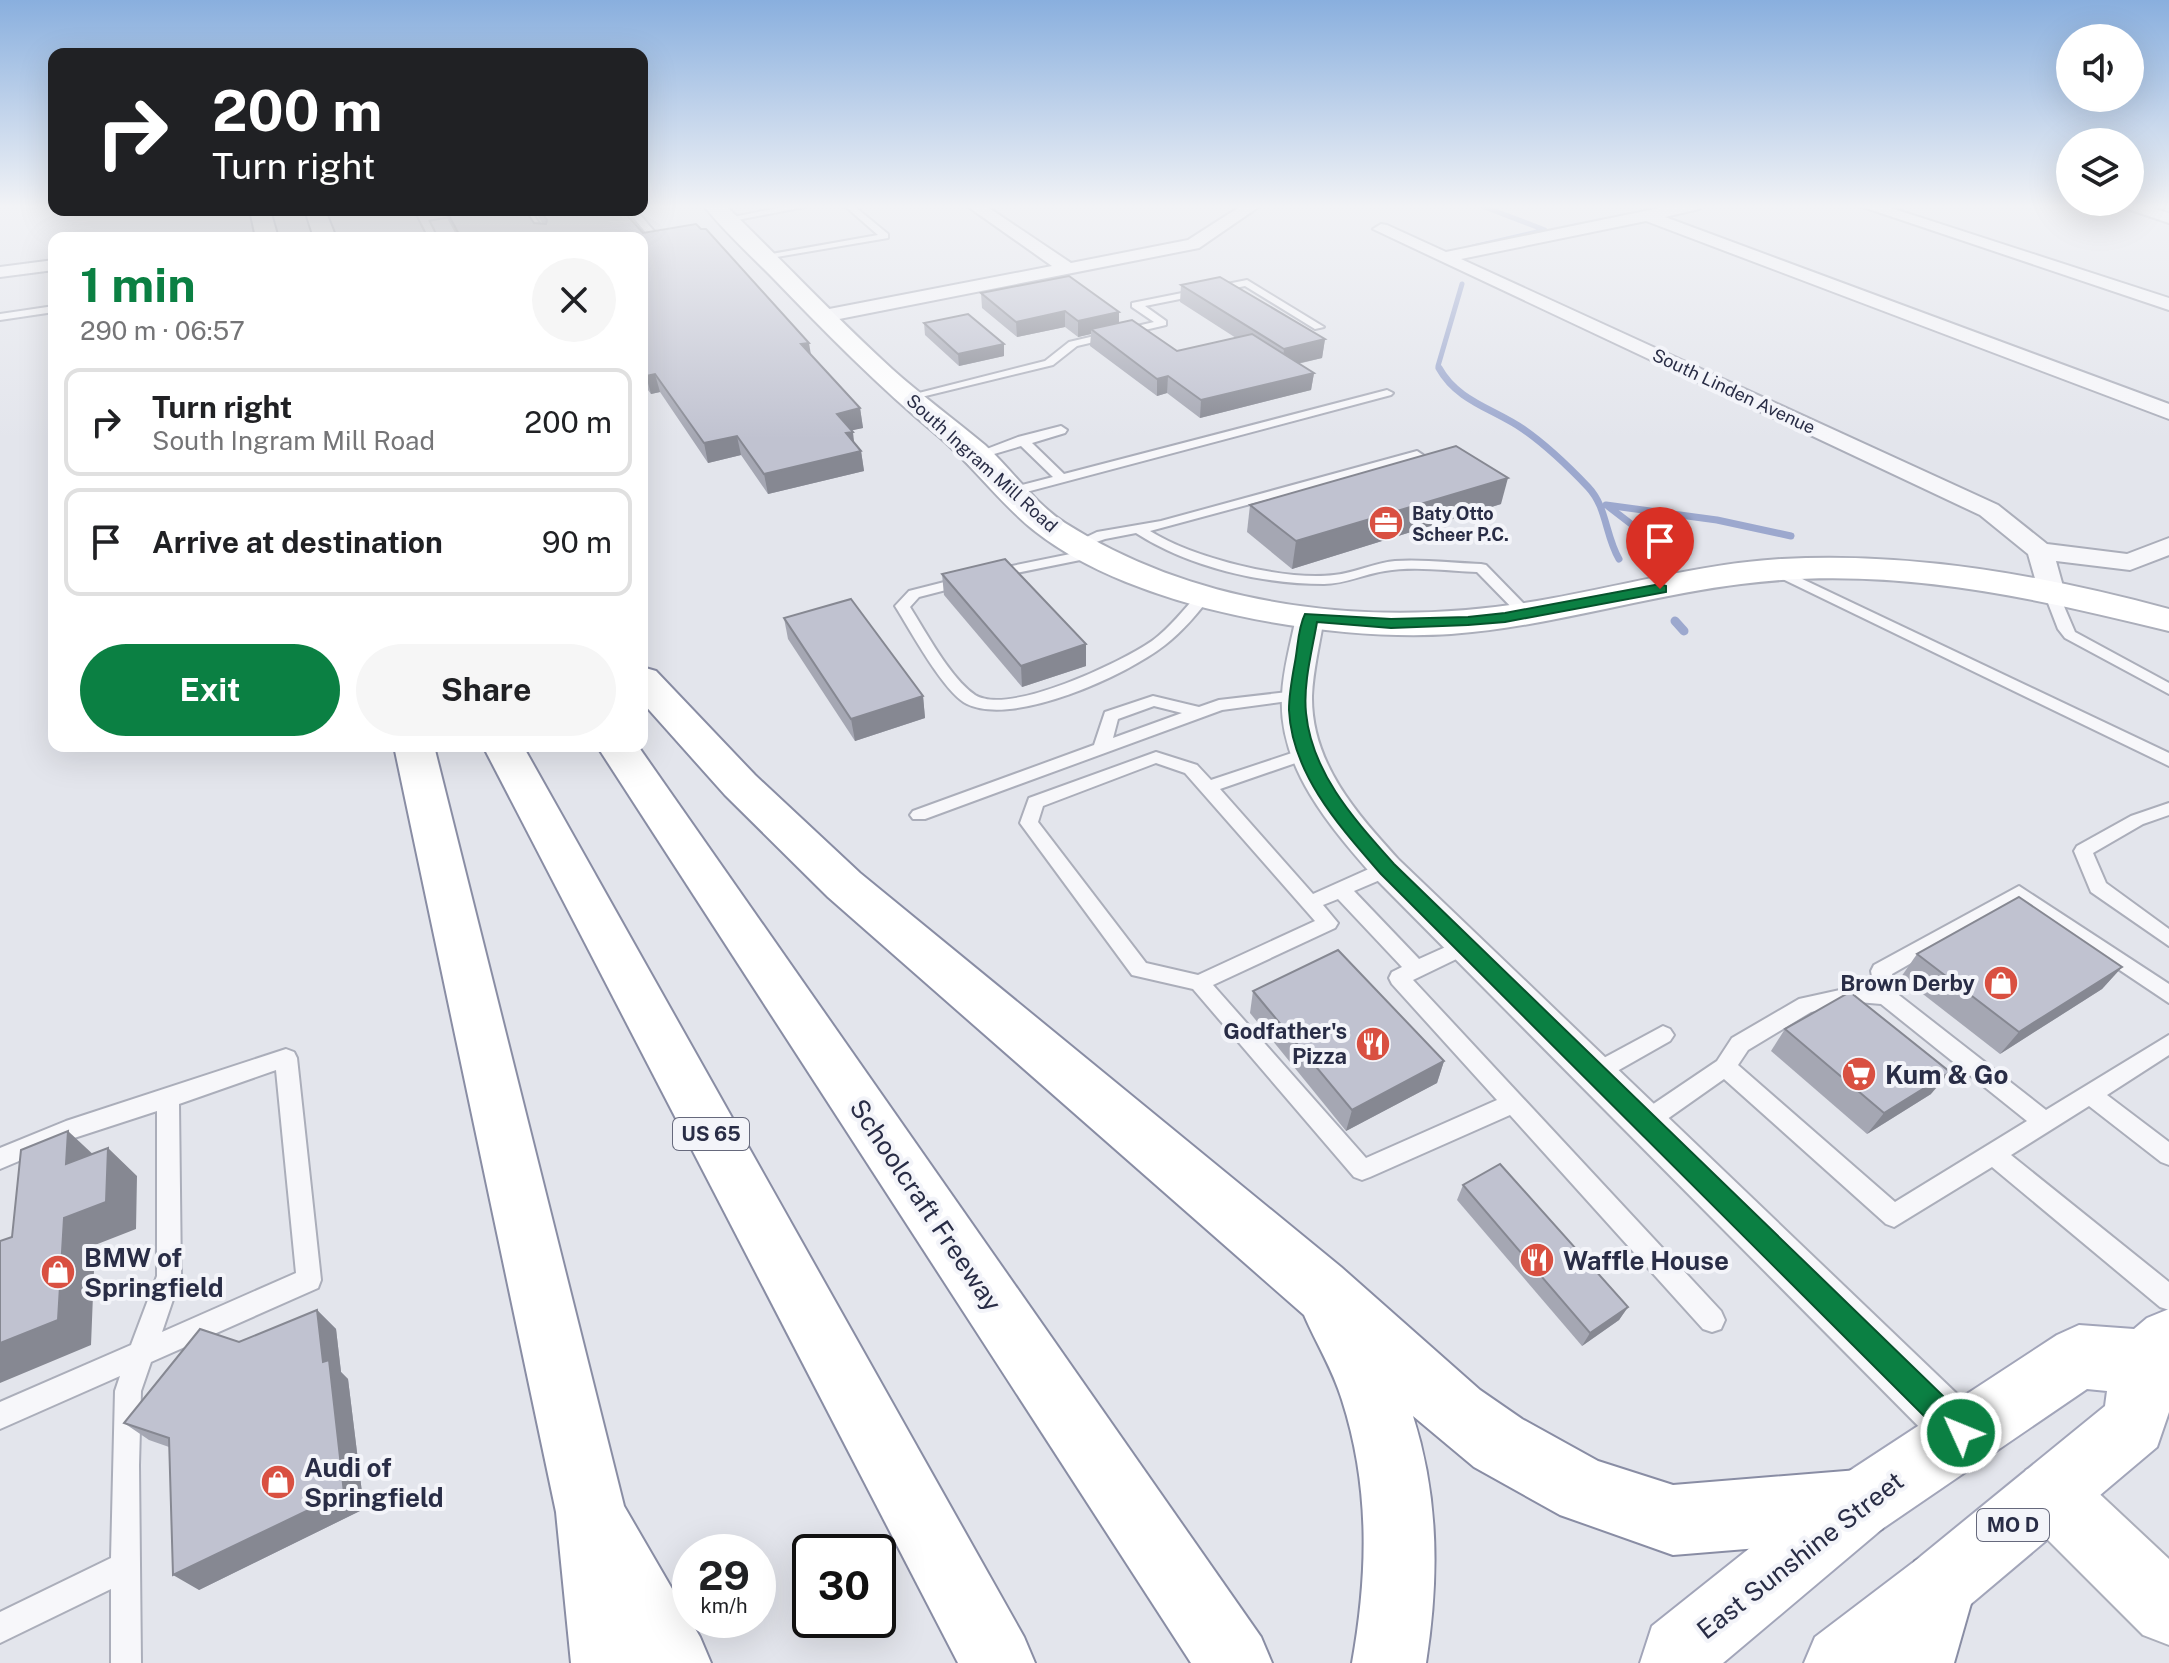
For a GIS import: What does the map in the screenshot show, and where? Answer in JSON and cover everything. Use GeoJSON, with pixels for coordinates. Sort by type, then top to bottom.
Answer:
{"type":"FeatureCollection","features":[{"type":"Feature","properties":{"kind":"main road","name":"South Ingram Mill Road"},"geometry":{"type":"LineString","coordinates":[[792,284],[909,397],[1015,491],[1049,528],[1174,588],[1204,596],[1310,617],[1431,623],[1526,614],[1775,570],[1845,568],[1921,572],[2050,590],[2168,617]]}},
{"type":"Feature","properties":{"kind":"main road"},"geometry":{"type":"LineString","coordinates":[[648,685],[740,785],[844,885],[1319,1288],[1457,1413],[1498,1443],[1584,1491],[1673,1520],[1858,1505]]}},
{"type":"Feature","properties":{"kind":"main road"},"geometry":{"type":"LineString","coordinates":[[415,752],[591,1512],[608,1663]]}},
{"type":"Feature","properties":{"kind":"main road","name":"US 65"},"geometry":{"type":"LineString","coordinates":[[506,752],[919,1522],[998,1663]]}},
{"type":"Feature","properties":{"kind":"main road","name":"Schoolcraft Freeway"},"geometry":{"type":"LineString","coordinates":[[621,752],[1235,1663]]}},
{"type":"Feature","properties":{"kind":"main road"},"geometry":{"type":"LineString","coordinates":[[1319,1288],[1364,1371],[1394,1466],[1401,1517],[1403,1567],[1398,1619],[1389,1663]]}},
{"type":"Feature","properties":{"kind":"main road","name":"East Sunshine Street"},"geometry":{"type":"LineString","coordinates":[[1677,1663],[1678,1652],[1858,1505],[1961,1433],[2079,1357],[2157,1351],[2134,1424],[1940,1586],[1841,1663]]}},
{"type":"Feature","properties":{"kind":"main road"},"geometry":{"type":"LineString","coordinates":[[2050,1494],[2169,1609]]}},
{"type":"Feature","properties":{"kind":"main road"},"geometry":{"type":"LineString","coordinates":[[591,1512],[674,1663]]}},
{"type":"Feature","properties":{"kind":"main road"},"geometry":{"type":"LineString","coordinates":[[1917,1663],[1940,1586]]}},
{"type":"Feature","properties":{"kind":"street"},"geometry":{"type":"LineString","coordinates":[[824,316],[988,284]]}},
{"type":"Feature","properties":{"kind":"street","name":"South Linden Avenue"},"geometry":{"type":"LineString","coordinates":[[1505,284],[1989,510],[2040,551]]}},
{"type":"Feature","properties":{"kind":"street"},"geometry":{"type":"LineString","coordinates":[[1828,284],[2169,412]]}},
{"type":"Feature","properties":{"kind":"street"},"geometry":{"type":"LineString","coordinates":[[2106,284],[2169,304]]}},
{"type":"Feature","properties":{"kind":"street"},"geometry":{"type":"LineString","coordinates":[[2050,590],[2040,551],[2130,562],[2169,546]]}},
{"type":"Feature","properties":{"kind":"street"},"geometry":{"type":"LineString","coordinates":[[1310,617],[1297,696],[1298,714],[1307,753],[1322,786],[1344,819],[1387,869],[1961,1433]]}},
{"type":"Feature","properties":{"kind":"lane"},"geometry":{"type":"LineString","coordinates":[[909,397],[1049,363],[1073,344],[1162,323],[1136,305],[1244,284]]}},
{"type":"Feature","properties":{"kind":"lane"},"geometry":{"type":"LineString","coordinates":[[1248,284],[1319,327]]}},
{"type":"Feature","properties":{"kind":"lane"},"geometry":{"type":"LineString","coordinates":[[0,317],[48,310]]}},
{"type":"Feature","properties":{"kind":"lane"},"geometry":{"type":"LineString","coordinates":[[1015,491],[1387,393]]}},
{"type":"Feature","properties":{"kind":"lane"},"geometry":{"type":"LineString","coordinates":[[977,455],[1061,430]]}},
{"type":"Feature","properties":{"kind":"lane"},"geometry":{"type":"LineString","coordinates":[[1022,440],[1062,479]]}},
{"type":"Feature","properties":{"kind":"lane"},"geometry":{"type":"LineString","coordinates":[[1204,596],[1169,634],[1132,659],[1038,698],[994,704],[982,704],[965,695],[902,606],[914,594],[1087,548],[1102,535],[1138,529],[1417,455]]}},
{"type":"Feature","properties":{"kind":"lane"},"geometry":{"type":"LineString","coordinates":[[1138,529],[1164,544],[1232,565],[1301,578],[1348,579],[1386,566],[1422,564],[1481,568],[1526,614]]}},
{"type":"Feature","properties":{"kind":"lane"},"geometry":{"type":"LineString","coordinates":[[1775,570],[2169,760]]}},
{"type":"Feature","properties":{"kind":"lane"},"geometry":{"type":"LineString","coordinates":[[2050,590],[2070,635],[2169,689]]}},
{"type":"Feature","properties":{"kind":"lane"},"geometry":{"type":"LineString","coordinates":[[2152,680],[2169,671]]}},
{"type":"Feature","properties":{"kind":"lane"},"geometry":{"type":"LineString","coordinates":[[919,815],[1219,705],[1297,696]]}},
{"type":"Feature","properties":{"kind":"lane"},"geometry":{"type":"LineString","coordinates":[[1102,747],[1111,716],[1153,701],[1201,712]]}},
{"type":"Feature","properties":{"kind":"lane"},"geometry":{"type":"LineString","coordinates":[[1136,735],[1156,757],[1191,769],[1328,923],[1199,983]]}},
{"type":"Feature","properties":{"kind":"lane"},"geometry":{"type":"LineString","coordinates":[[1208,787],[1307,753]]}},
{"type":"Feature","properties":{"kind":"lane"},"geometry":{"type":"LineString","coordinates":[[1156,757],[1035,802],[1029,823],[1139,969],[1199,983],[1362,1170],[1514,1103]]}},
{"type":"Feature","properties":{"kind":"lane"},"geometry":{"type":"LineString","coordinates":[[2169,809],[2137,820],[2083,851],[2098,887],[2169,939]]}},
{"type":"Feature","properties":{"kind":"lane"},"geometry":{"type":"LineString","coordinates":[[1310,903],[1387,869]]}},
{"type":"Feature","properties":{"kind":"lane"},"geometry":{"type":"LineString","coordinates":[[1340,889],[1416,969]]}},
{"type":"Feature","properties":{"kind":"lane"},"geometry":{"type":"LineString","coordinates":[[1886,996],[1881,971],[2019,893],[2169,995]]}},
{"type":"Feature","properties":{"kind":"lane"},"geometry":{"type":"LineString","coordinates":[[1466,946],[1399,978],[1712,1320]]}},
{"type":"Feature","properties":{"kind":"lane"},"geometry":{"type":"LineString","coordinates":[[1645,1122],[1725,1067],[1740,1044],[1806,1005],[1858,994],[1886,996],[2045,1122]]}},
{"type":"Feature","properties":{"kind":"lane"},"geometry":{"type":"LineString","coordinates":[[1595,1073],[1663,1035]]}},
{"type":"Feature","properties":{"kind":"lane"},"geometry":{"type":"LineString","coordinates":[[1725,1067],[1894,1216],[2169,1044]]}},
{"type":"Feature","properties":{"kind":"lane"},"geometry":{"type":"LineString","coordinates":[[0,1159],[66,1131],[286,1058],[309,1280],[0,1416]]}},
{"type":"Feature","properties":{"kind":"lane"},"geometry":{"type":"LineString","coordinates":[[2091,1095],[2169,1155]]}},
{"type":"Feature","properties":{"kind":"lane"},"geometry":{"type":"LineString","coordinates":[[126,1663],[128,1391],[169,1276],[168,1098]]}},
{"type":"Feature","properties":{"kind":"lane"},"geometry":{"type":"LineString","coordinates":[[1993,1154],[2169,1298]]}},
{"type":"Feature","properties":{"kind":"lane"},"geometry":{"type":"LineString","coordinates":[[0,1628],[125,1567]]}},
{"type":"Feature","properties":{"kind":"building"},"geometry":{"type":"Polygon","coordinates":[[[648,284],[755,284],[809,343],[801,344],[860,408],[837,414],[853,432],[846,433],[861,451],[764,474],[737,436],[704,443],[655,374],[648,376],[648,284]]]}},
{"type":"Feature","properties":{"kind":"building"},"geometry":{"type":"Polygon","coordinates":[[[1030,284],[1080,284],[1119,312],[1078,321],[1065,311],[1016,322],[981,293],[1030,284]]]}},
{"type":"Feature","properties":{"kind":"building"},"geometry":{"type":"Polygon","coordinates":[[[1231,284],[1325,339],[1284,349],[1181,285],[1231,284]]]}},
{"type":"Feature","properties":{"kind":"building"},"geometry":{"type":"Polygon","coordinates":[[[968,314],[1004,344],[958,354],[924,323],[968,314]]]}},
{"type":"Feature","properties":{"kind":"building"},"geometry":{"type":"Polygon","coordinates":[[[1132,320],[1177,351],[1252,334],[1314,373],[1201,400],[1168,376],[1157,379],[1091,329],[1132,320]]]}},
{"type":"Feature","properties":{"kind":"building"},"geometry":{"type":"Polygon","coordinates":[[[1456,446],[1508,478],[1296,541],[1250,505],[1456,446]]]}},
{"type":"Feature","properties":{"kind":"building"},"geometry":{"type":"Polygon","coordinates":[[[1005,559],[1086,644],[1021,666],[942,574],[1005,559]]]}},
{"type":"Feature","properties":{"kind":"building"},"geometry":{"type":"Polygon","coordinates":[[[851,599],[923,696],[851,719],[784,618],[851,599]]]}},
{"type":"Feature","properties":{"kind":"building","name":"Brown Derby"},"geometry":{"type":"Polygon","coordinates":[[[2019,897],[2122,967],[2019,1032],[1917,954],[2019,897]]]}},
{"type":"Feature","properties":{"kind":"building"},"geometry":{"type":"Polygon","coordinates":[[[1338,950],[1444,1061],[1352,1110],[1253,991],[1338,950]]]}},
{"type":"Feature","properties":{"kind":"building"},"geometry":{"type":"Polygon","coordinates":[[[1850,992],[1950,1072],[1884,1113],[1785,1029],[1850,992]]]}},
{"type":"Feature","properties":{"kind":"building"},"geometry":{"type":"Polygon","coordinates":[[[68,1131],[66,1164],[108,1148],[106,1202],[64,1218],[58,1320],[0,1343],[0,1241],[12,1237],[21,1150],[68,1131]]]}},
{"type":"Feature","properties":{"kind":"building","name":"Waffle House"},"geometry":{"type":"Polygon","coordinates":[[[1500,1164],[1628,1307],[1590,1333],[1463,1185],[1500,1164]]]}},
{"type":"Feature","properties":{"kind":"building","name":"Audi of Springfield"},"geometry":{"type":"Polygon","coordinates":[[[317,1310],[323,1362],[329,1360],[344,1493],[173,1575],[169,1438],[124,1423],[200,1329],[239,1342],[317,1310]]]}},
{"type":"Feature","properties":{"kind":"waterway"},"geometry":{"type":"LineString","coordinates":[[1439,368],[1462,284]]}},
{"type":"Feature","properties":{"kind":"waterway"},"geometry":{"type":"LineString","coordinates":[[1439,368],[1466,397],[1532,435],[1588,487],[1599,503],[1619,559]]}},
{"type":"Feature","properties":{"kind":"waterway"},"geometry":{"type":"LineString","coordinates":[[1606,505],[1717,520],[1791,536]]}},
{"type":"Feature","properties":{"kind":"waterway"},"geometry":{"type":"LineString","coordinates":[[1609,507],[1661,547]]}},
{"type":"Feature","properties":{"kind":"waterway"},"geometry":{"type":"LineString","coordinates":[[1675,621],[1684,631]]}},
{"type":"Feature","properties":{"kind":"place","name":"Baty Otto Scheer P.C."},"geometry":{"type":"Point","coordinates":[1386,523]}},
{"type":"Feature","properties":{"kind":"place","name":"Brown Derby"},"geometry":{"type":"Point","coordinates":[2001,983]}},
{"type":"Feature","properties":{"kind":"place","name":"Godfather's Pizza"},"geometry":{"type":"Point","coordinates":[1373,1044]}},
{"type":"Feature","properties":{"kind":"place","name":"Kum & Go"},"geometry":{"type":"Point","coordinates":[1859,1074]}},
{"type":"Feature","properties":{"kind":"place","name":"Waffle House"},"geometry":{"type":"Point","coordinates":[1537,1260]}},
{"type":"Feature","properties":{"kind":"place","name":"BMW of Springfield"},"geometry":{"type":"Point","coordinates":[58,1272]}},
{"type":"Feature","properties":{"kind":"place","name":"Audi of Springfield"},"geometry":{"type":"Point","coordinates":[278,1482]}},
{"type":"Feature","properties":{"kind":"route"},"geometry":{"type":"LineString","coordinates":[[1660,589],[1468,621],[1391,623],[1310,617],[1297,696],[1301,733],[1307,753],[1328,797],[1387,869],[1961,1433]]}}]}
